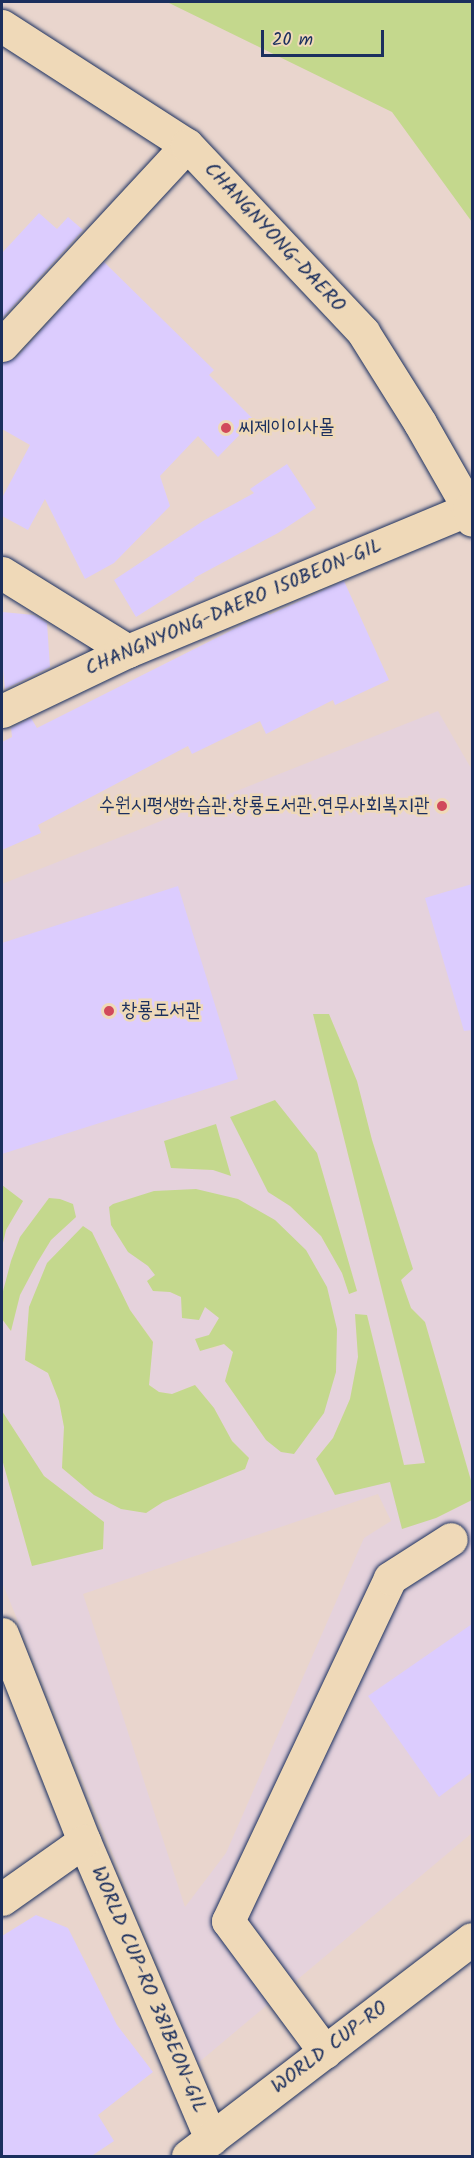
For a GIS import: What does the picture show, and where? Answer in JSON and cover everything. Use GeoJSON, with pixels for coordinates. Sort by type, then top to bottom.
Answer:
{"type":"FeatureCollection","features":[{"type":"Feature","properties":{"kind":"street","name":"CHANGNYONG-DAERO"},"geometry":{"type":"LineString","coordinates":[[2,26],[187,145],[363,332],[420,423],[471,512]]}},
{"type":"Feature","properties":{"kind":"street"},"geometry":{"type":"LineString","coordinates":[[2,345],[187,145]]}},
{"type":"Feature","properties":{"kind":"street","name":"CHANGNYONG-DAERO 150BEON-GIL"},"geometry":{"type":"LineString","coordinates":[[2,711],[128,651],[471,512]]}},
{"type":"Feature","properties":{"kind":"street"},"geometry":{"type":"LineString","coordinates":[[2,573],[128,651]]}},
{"type":"Feature","properties":{"kind":"street"},"geometry":{"type":"LineString","coordinates":[[325,2052],[228,1921],[390,1578],[451,1539]]}},
{"type":"Feature","properties":{"kind":"street","name":"WORLD CUP-RO 381BEON-GIL"},"geometry":{"type":"LineString","coordinates":[[2,1634],[84,1840],[200,2148]]}},
{"type":"Feature","properties":{"kind":"street","name":"WORLD CUP-RO 381BEON-GIL"},"geometry":{"type":"LineString","coordinates":[[2,1899],[84,1840]]}},
{"type":"Feature","properties":{"kind":"street","name":"WORLD CUP-RO"},"geometry":{"type":"LineString","coordinates":[[200,2148],[472,1939]]}},
{"type":"Feature","properties":{"kind":"shaded area"},"geometry":{"type":"Polygon","coordinates":[[[438,711],[472,770],[472,1484],[425,1322],[411,1308],[401,1280],[412,1269],[372,1140],[357,1081],[329,1014],[313,1015],[425,1463],[404,1465],[367,1315],[355,1315],[358,1357],[350,1399],[333,1438],[316,1459],[391,1482],[436,1518],[472,1500],[472,1833],[198,2063],[2,1582],[2,1459],[32,1566],[67,1494],[44,1476],[2,1411],[2,1319],[11,1330],[20,1295],[37,1263],[51,1240],[76,1217],[20,1237],[2,1295],[2,1247],[6,1230],[23,1201],[2,1186],[2,884],[438,711]],[[216,1125],[172,1168],[213,1170],[216,1125]],[[317,1153],[268,1192],[290,1206],[321,1236],[342,1273],[349,1294],[357,1291],[317,1153]],[[92,1232],[29,1307],[25,1360],[48,1373],[59,1401],[64,1427],[62,1468],[75,1479],[146,1513],[163,1502],[245,1469],[249,1458],[232,1441],[214,1408],[195,1385],[172,1394],[159,1392],[149,1385],[153,1341],[130,1310],[92,1232]],[[148,1266],[170,1292],[205,1306],[219,1318],[209,1335],[211,1350],[224,1344],[233,1352],[225,1381],[266,1440],[336,1372],[148,1266]],[[378,1494],[83,1594],[185,1907],[226,1853],[364,1538],[391,1521],[378,1494]]]}},
{"type":"Feature","properties":{"kind":"green space"},"geometry":{"type":"Polygon","coordinates":[[[167,2],[472,2],[472,222],[392,112],[167,2]]]}},
{"type":"Feature","properties":{"kind":"green space"},"geometry":{"type":"Polygon","coordinates":[[[313,1014],[329,1014],[357,1081],[372,1140],[413,1269],[401,1280],[411,1308],[425,1322],[472,1484],[472,1500],[436,1518],[402,1529],[390,1482],[335,1495],[316,1459],[333,1438],[350,1399],[358,1357],[355,1314],[367,1315],[404,1465],[425,1463],[313,1014]]]}},
{"type":"Feature","properties":{"kind":"green space"},"geometry":{"type":"Polygon","coordinates":[[[275,1100],[317,1153],[357,1291],[349,1294],[342,1273],[321,1236],[290,1206],[268,1192],[230,1117],[275,1100]]]}},
{"type":"Feature","properties":{"kind":"green space"},"geometry":{"type":"Polygon","coordinates":[[[216,1124],[231,1176],[213,1170],[171,1168],[164,1141],[216,1124]]]}},
{"type":"Feature","properties":{"kind":"green space"},"geometry":{"type":"Polygon","coordinates":[[[2,1185],[23,1201],[6,1230],[2,1247],[2,1185]]]}},
{"type":"Feature","properties":{"kind":"green space"},"geometry":{"type":"Polygon","coordinates":[[[196,1189],[238,1199],[275,1220],[306,1250],[327,1287],[337,1329],[336,1372],[324,1413],[294,1454],[281,1452],[266,1440],[225,1381],[233,1352],[224,1344],[200,1351],[195,1339],[209,1335],[219,1318],[205,1307],[199,1320],[182,1318],[181,1297],[170,1292],[153,1291],[147,1281],[155,1275],[148,1266],[128,1252],[111,1225],[109,1207],[113,1204],[154,1191],[196,1189]]]}},
{"type":"Feature","properties":{"kind":"green space"},"geometry":{"type":"Polygon","coordinates":[[[49,1198],[73,1204],[76,1217],[51,1240],[37,1263],[20,1295],[11,1331],[2,1319],[2,1295],[11,1261],[20,1237],[49,1198]]]}},
{"type":"Feature","properties":{"kind":"green space"},"geometry":{"type":"Polygon","coordinates":[[[83,1226],[92,1232],[130,1310],[153,1342],[149,1385],[159,1392],[172,1394],[195,1385],[214,1408],[232,1441],[249,1458],[245,1469],[163,1502],[146,1513],[121,1509],[94,1495],[62,1468],[64,1427],[59,1401],[48,1373],[25,1360],[29,1307],[47,1263],[83,1226]]]}},
{"type":"Feature","properties":{"kind":"green space"},"geometry":{"type":"Polygon","coordinates":[[[2,1411],[44,1476],[104,1522],[103,1549],[32,1566],[2,1459],[2,1411]]]}},
{"type":"Feature","properties":{"kind":"building"},"geometry":{"type":"Polygon","coordinates":[[[39,213],[57,229],[68,217],[83,230],[2,318],[2,253],[39,213]]]}},
{"type":"Feature","properties":{"kind":"building"},"geometry":{"type":"Polygon","coordinates":[[[104,262],[214,370],[209,375],[254,420],[218,457],[198,436],[160,476],[170,506],[114,563],[85,579],[45,499],[28,530],[2,516],[2,498],[30,445],[2,429],[2,363],[16,358],[104,262]]]}},
{"type":"Feature","properties":{"kind":"building"},"geometry":{"type":"Polygon","coordinates":[[[287,464],[316,508],[278,533],[194,578],[195,580],[136,617],[114,580],[203,521],[254,493],[250,489],[287,464]]]}},
{"type":"Feature","properties":{"kind":"building"},"geometry":{"type":"Polygon","coordinates":[[[344,581],[389,680],[335,705],[333,700],[266,734],[260,721],[192,754],[188,746],[38,825],[41,833],[2,850],[2,742],[12,737],[11,728],[31,718],[37,728],[250,621],[268,613],[269,615],[344,581]]]}},
{"type":"Feature","properties":{"kind":"building"},"geometry":{"type":"Polygon","coordinates":[[[2,612],[34,615],[47,623],[50,667],[5,689],[2,659],[2,612]]]}},
{"type":"Feature","properties":{"kind":"building"},"geometry":{"type":"Polygon","coordinates":[[[472,884],[472,1030],[464,1031],[425,898],[472,884]]]}},
{"type":"Feature","properties":{"kind":"building","name":"창룡도서관"},"geometry":{"type":"Polygon","coordinates":[[[178,886],[238,1079],[2,1154],[2,943],[178,886]]]}},
{"type":"Feature","properties":{"kind":"building"},"geometry":{"type":"Polygon","coordinates":[[[472,1624],[472,1772],[439,1797],[368,1696],[472,1624]]]}},
{"type":"Feature","properties":{"kind":"building"},"geometry":{"type":"Polygon","coordinates":[[[36,1915],[68,1928],[117,2025],[153,2072],[98,2115],[114,2141],[90,2157],[2,2157],[2,1936],[36,1915]]]}},
{"type":"Feature","properties":{"kind":"place","name":"씨제이이사몰"},"geometry":{"type":"Point","coordinates":[226,428]}},
{"type":"Feature","properties":{"kind":"place","name":"수원시평생학습관.창룡도서관.연무사회복지관"},"geometry":{"type":"Point","coordinates":[442,806]}},
{"type":"Feature","properties":{"kind":"place","name":"창룡도서관"},"geometry":{"type":"Point","coordinates":[109,1011]}}]}
